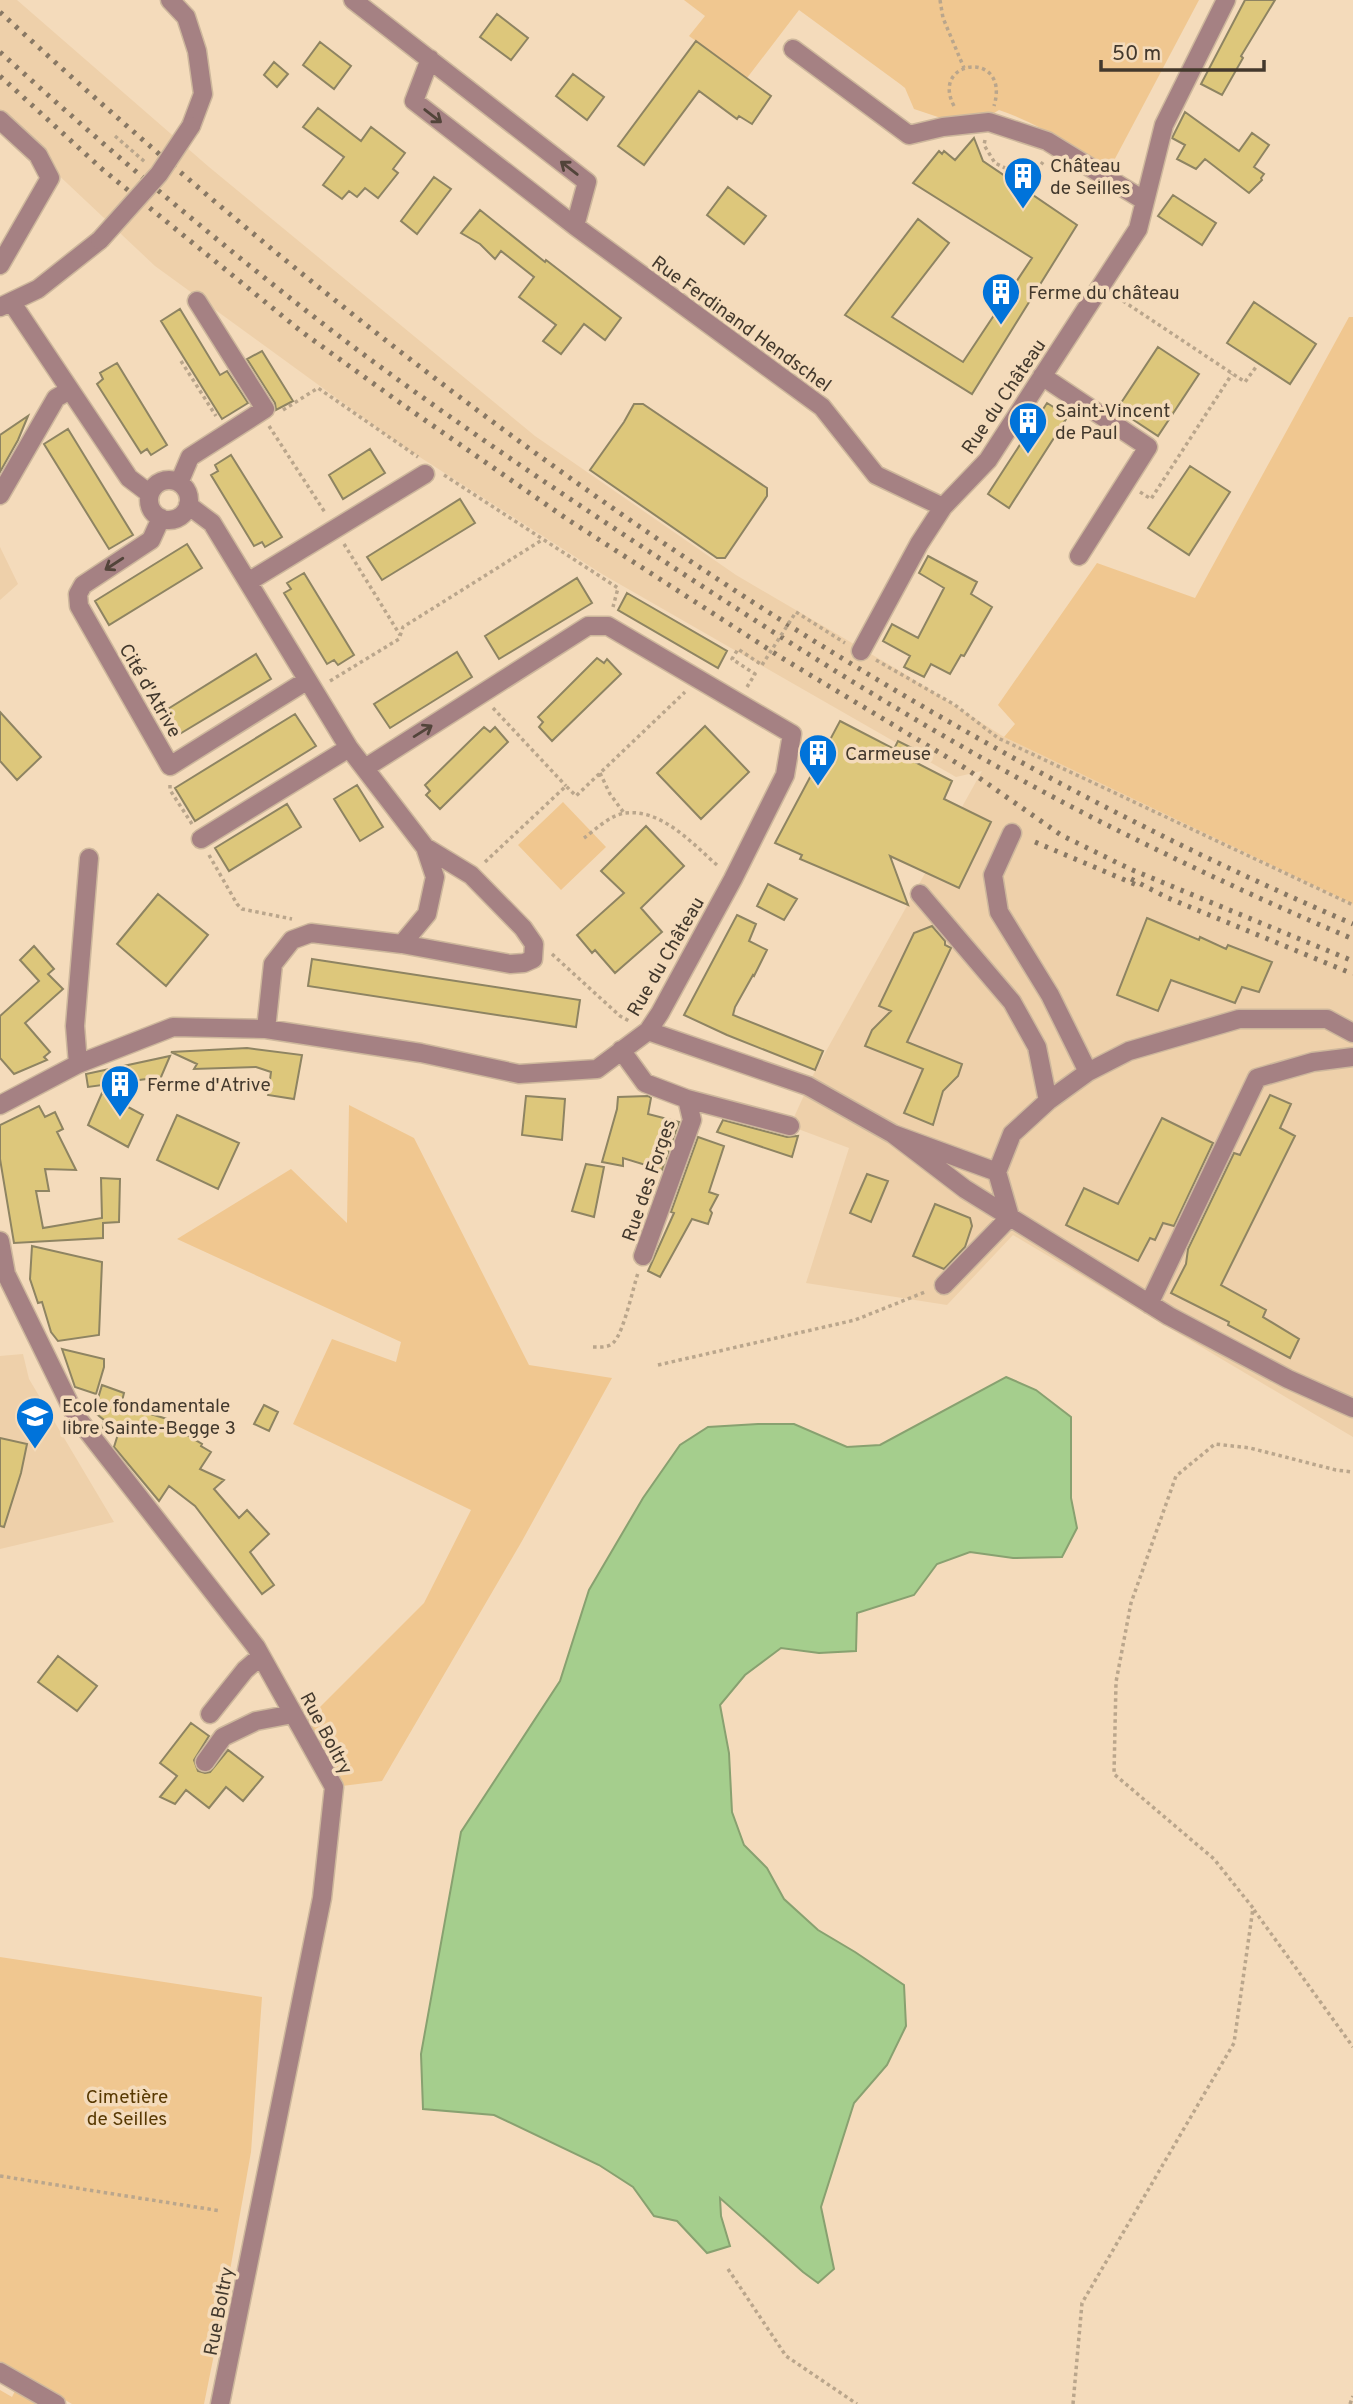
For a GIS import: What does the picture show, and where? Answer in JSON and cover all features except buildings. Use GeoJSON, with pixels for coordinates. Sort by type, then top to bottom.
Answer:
{"type":"FeatureCollection","features":[{"type":"Feature","properties":{"kind":"street"},"geometry":{"type":"LineString","coordinates":[[150,494],[129,478],[70,390],[6,305],[38,289],[100,240],[159,174],[191,127],[203,94],[197,51],[186,17],[170,0]]}},
{"type":"Feature","properties":{"kind":"street"},"geometry":{"type":"LineString","coordinates":[[353,0],[587,182],[575,226]]}},
{"type":"Feature","properties":{"kind":"street","name":"Rue du Château"},"geometry":{"type":"LineString","coordinates":[[861,651],[919,544],[943,507],[988,460],[1138,229],[1164,125],[1226,0]]}},
{"type":"Feature","properties":{"kind":"street"},"geometry":{"type":"LineString","coordinates":[[793,48],[909,135],[989,122],[1047,141],[1145,201]]}},
{"type":"Feature","properties":{"kind":"street","name":"Rue Ferdinand Hendschel"},"geometry":{"type":"LineString","coordinates":[[430,60],[414,101],[575,226],[822,407],[876,475],[943,507]]}},
{"type":"Feature","properties":{"kind":"street"},"geometry":{"type":"LineString","coordinates":[[0,120],[38,155],[50,178],[0,265]]}},
{"type":"Feature","properties":{"kind":"street"},"geometry":{"type":"LineString","coordinates":[[179,483],[190,457],[265,409],[197,301]]}},
{"type":"Feature","properties":{"kind":"street"},"geometry":{"type":"LineString","coordinates":[[1042,376],[1148,447],[1079,556]]}},
{"type":"Feature","properties":{"kind":"street"},"geometry":{"type":"LineString","coordinates":[[0,495],[55,398],[70,390]]}},
{"type":"Feature","properties":{"kind":"street"},"geometry":{"type":"LineString","coordinates":[[248,582],[429,469]]}},
{"type":"Feature","properties":{"kind":"street"},"geometry":{"type":"LineString","coordinates":[[162,481],[179,483],[187,492],[186,510],[178,518],[161,518],[152,511],[150,494],[162,481]]}},
{"type":"Feature","properties":{"kind":"street"},"geometry":{"type":"LineString","coordinates":[[188,505],[212,523],[349,748],[425,847],[435,877],[427,914],[402,944]]}},
{"type":"Feature","properties":{"kind":"street","name":"Cité d'Atrive"},"geometry":{"type":"LineString","coordinates":[[161,518],[151,540],[83,585],[78,594],[79,606],[170,765],[310,686]]}},
{"type":"Feature","properties":{"kind":"street"},"geometry":{"type":"LineString","coordinates":[[365,768],[588,626],[608,626]]}},
{"type":"Feature","properties":{"kind":"street","name":"Rue du Château"},"geometry":{"type":"LineString","coordinates":[[0,1105],[78,1064],[173,1027],[267,1029],[421,1053],[519,1074],[597,1069],[648,1031],[733,879],[785,775],[792,733],[608,626]]}},
{"type":"Feature","properties":{"kind":"street"},"geometry":{"type":"LineString","coordinates":[[201,838],[349,748]]}},
{"type":"Feature","properties":{"kind":"street"},"geometry":{"type":"LineString","coordinates":[[1012,833],[993,875],[999,912],[1050,995],[1088,1072]]}},
{"type":"Feature","properties":{"kind":"street"},"geometry":{"type":"LineString","coordinates":[[267,1029],[274,964],[292,940],[311,933],[402,944],[510,964],[533,959],[534,944],[523,928],[471,875],[425,847]]}},
{"type":"Feature","properties":{"kind":"street"},"geometry":{"type":"LineString","coordinates":[[78,1064],[75,1026],[89,858]]}},
{"type":"Feature","properties":{"kind":"street"},"geometry":{"type":"LineString","coordinates":[[920,894],[1012,1002],[1037,1047],[1048,1101]]}},
{"type":"Feature","properties":{"kind":"street"},"geometry":{"type":"LineString","coordinates":[[1010,1217],[997,1172],[1012,1134],[1048,1101],[1088,1072],[1129,1051],[1239,1019],[1326,1019],[1353,1033]]}},
{"type":"Feature","properties":{"kind":"street"},"geometry":{"type":"LineString","coordinates":[[648,1031],[808,1086],[893,1134],[965,1189],[1149,1304],[1288,1379],[1353,1408]]}},
{"type":"Feature","properties":{"kind":"street"},"geometry":{"type":"LineString","coordinates":[[621,1050],[645,1083],[688,1098]]}},
{"type":"Feature","properties":{"kind":"street"},"geometry":{"type":"LineString","coordinates":[[1149,1304],[1257,1078],[1313,1062],[1353,1057]]}},
{"type":"Feature","properties":{"kind":"street","name":"Rue des Forges"},"geometry":{"type":"LineString","coordinates":[[643,1256],[692,1120],[688,1098],[790,1126]]}},
{"type":"Feature","properties":{"kind":"street"},"geometry":{"type":"LineString","coordinates":[[893,1134],[997,1172]]}},
{"type":"Feature","properties":{"kind":"street"},"geometry":{"type":"LineString","coordinates":[[944,1285],[1010,1217]]}},
{"type":"Feature","properties":{"kind":"street","name":"Rue Boltry"},"geometry":{"type":"LineString","coordinates":[[0,1241],[6,1275],[75,1415],[261,1656],[334,1787],[322,1898],[220,2404]]}},
{"type":"Feature","properties":{"kind":"street"},"geometry":{"type":"LineString","coordinates":[[210,1714],[244,1670],[261,1656]]}},
{"type":"Feature","properties":{"kind":"street"},"geometry":{"type":"LineString","coordinates":[[205,1762],[223,1737],[256,1721],[293,1714]]}},
{"type":"Feature","properties":{"kind":"street"},"geometry":{"type":"LineString","coordinates":[[0,2372],[56,2404]]}},
{"type":"Feature","properties":{"kind":"path"},"geometry":{"type":"LineString","coordinates":[[940,0],[943,18],[964,68]]}},
{"type":"Feature","properties":{"kind":"path"},"geometry":{"type":"LineString","coordinates":[[964,124],[950,97],[951,80],[964,68],[979,67],[996,83],[997,92],[984,145],[995,163],[1029,180],[1055,146]]}},
{"type":"Feature","properties":{"kind":"path"},"geometry":{"type":"LineString","coordinates":[[115,136],[159,174]]}},
{"type":"Feature","properties":{"kind":"path"},"geometry":{"type":"LineString","coordinates":[[1101,287],[1245,382],[1256,367]]}},
{"type":"Feature","properties":{"kind":"path"},"geometry":{"type":"LineString","coordinates":[[181,361],[226,433]]}},
{"type":"Feature","properties":{"kind":"path"},"geometry":{"type":"LineString","coordinates":[[1125,483],[1151,499],[1232,373]]}},
{"type":"Feature","properties":{"kind":"path"},"geometry":{"type":"LineString","coordinates":[[276,414],[318,388],[429,469],[618,588],[608,626]]}},
{"type":"Feature","properties":{"kind":"path"},"geometry":{"type":"LineString","coordinates":[[310,686],[398,639],[404,627],[542,540]]}},
{"type":"Feature","properties":{"kind":"path"},"geometry":{"type":"LineString","coordinates":[[755,674],[733,659],[738,649],[762,665],[796,612],[837,638]]}},
{"type":"Feature","properties":{"kind":"path"},"geometry":{"type":"LineString","coordinates":[[861,651],[955,705],[998,737],[1353,905]]}},
{"type":"Feature","properties":{"kind":"path"},"geometry":{"type":"LineString","coordinates":[[481,695],[576,796],[698,680]]}},
{"type":"Feature","properties":{"kind":"path"},"geometry":{"type":"LineString","coordinates":[[170,765],[170,790],[201,838],[237,904],[242,909],[301,921],[311,933]]}},
{"type":"Feature","properties":{"kind":"path"},"geometry":{"type":"LineString","coordinates":[[600,773],[610,794],[624,813]]}},
{"type":"Feature","properties":{"kind":"path"},"geometry":{"type":"LineString","coordinates":[[471,875],[566,786]]}},
{"type":"Feature","properties":{"kind":"path"},"geometry":{"type":"LineString","coordinates":[[583,838],[624,813],[657,816],[733,879]]}},
{"type":"Feature","properties":{"kind":"path"},"geometry":{"type":"LineString","coordinates":[[534,944],[555,955],[620,1016],[648,1031]]}},
{"type":"Feature","properties":{"kind":"path"},"geometry":{"type":"LineString","coordinates":[[593,1347],[608,1347],[620,1334],[643,1256]]}},
{"type":"Feature","properties":{"kind":"path"},"geometry":{"type":"LineString","coordinates":[[658,1365],[855,1320],[944,1285]]}},
{"type":"Feature","properties":{"kind":"path"},"geometry":{"type":"LineString","coordinates":[[1353,1472],[1250,1448],[1215,1444],[1176,1476],[1130,1603],[1116,1682],[1114,1774],[1214,1859],[1353,2047]]}},
{"type":"Feature","properties":{"kind":"path"},"geometry":{"type":"LineString","coordinates":[[1073,2404],[1082,2303],[1234,2043],[1253,1909]]}},
{"type":"Feature","properties":{"kind":"path"},"geometry":{"type":"LineString","coordinates":[[0,2176],[221,2211]]}},
{"type":"Feature","properties":{"kind":"path"},"geometry":{"type":"LineString","coordinates":[[728,2269],[786,2356],[857,2404]]}},
{"type":"Feature","properties":{"kind":"path"},"geometry":{"type":"LineString","coordinates":[[1350,2404],[1353,2396]]}},
{"type":"Feature","properties":{"kind":"shaded area"},"geometry":{"type":"Polygon","coordinates":[[[0,0],[17,0],[209,167],[535,436],[736,575],[900,671],[1004,737],[1353,904],[1353,1437],[1013,1235],[947,1305],[806,1283],[849,1148],[790,1126],[815,1071],[982,771],[956,777],[602,574],[401,445],[155,266],[0,120],[0,0]]]}},
{"type":"Feature","properties":{"kind":"shaded area"},"geometry":{"type":"Polygon","coordinates":[[[0,547],[18,584],[0,600],[0,547]]]}},
{"type":"Feature","properties":{"kind":"shaded area","name":"Ecole fondamentale libre Sainte-Begge 3"},"geometry":{"type":"Polygon","coordinates":[[[23,1354],[29,1379],[114,1522],[0,1549],[0,1356],[23,1354]]]}},
{"type":"Feature","properties":{"kind":"shaded area"},"geometry":{"type":"Polygon","coordinates":[[[1006,1377],[1036,1390],[1071,1417],[1071,1498],[1077,1528],[1062,1557],[1013,1558],[970,1552],[937,1564],[914,1595],[857,1613],[856,1651],[819,1653],[781,1648],[745,1675],[720,1705],[729,1753],[732,1812],[744,1845],[767,1868],[784,1899],[818,1930],[904,1985],[906,2026],[887,2065],[854,2103],[821,2207],[834,2269],[818,2283],[720,2198],[721,2216],[730,2246],[707,2253],[677,2221],[654,2216],[633,2187],[599,2165],[494,2115],[423,2109],[421,2054],[461,1832],[560,1681],[589,1590],[643,1498],[680,1445],[708,1427],[794,1424],[847,1447],[880,1445],[1006,1377]]]}},
{"type":"Feature","properties":{"kind":"green space"},"geometry":{"type":"Polygon","coordinates":[[[684,0],[1199,0],[1109,170],[1043,129],[999,110],[994,113],[941,118],[914,109],[905,88],[799,10],[747,78],[689,36],[705,16],[684,0]]]}},
{"type":"Feature","properties":{"kind":"green space"},"geometry":{"type":"Polygon","coordinates":[[[1349,317],[1353,317],[1353,904],[1004,737],[1015,724],[998,705],[1097,563],[1195,598],[1349,317]]]}},
{"type":"Feature","properties":{"kind":"green space"},"geometry":{"type":"Polygon","coordinates":[[[563,802],[606,847],[561,890],[518,845],[563,802]]]}},
{"type":"Feature","properties":{"kind":"green space"},"geometry":{"type":"Polygon","coordinates":[[[349,1105],[414,1138],[529,1365],[612,1378],[522,1541],[382,1781],[334,1787],[300,1727],[424,1603],[471,1510],[293,1424],[332,1339],[396,1362],[401,1342],[177,1239],[291,1169],[347,1223],[349,1105]]]}},
{"type":"Feature","properties":{"kind":"green space","name":"Cimetière de Seilles"},"geometry":{"type":"Polygon","coordinates":[[[0,1957],[262,1997],[251,2152],[204,2404],[72,2404],[0,2363],[0,1957]]]}},
{"type":"Feature","properties":{"kind":"green space"},"geometry":{"type":"Polygon","coordinates":[[[16,2389],[43,2404],[0,2404],[0,2390],[12,2397],[16,2389]]]}},
{"type":"Feature","properties":{"kind":"railway"},"geometry":{"type":"LineString","coordinates":[[0,12],[153,149],[310,280],[472,406],[638,526],[809,638],[986,742],[1167,838],[1353,924]]}},
{"type":"Feature","properties":{"kind":"railway"},"geometry":{"type":"LineString","coordinates":[[0,52],[163,194],[331,330],[450,417],[653,554],[826,665],[1002,769],[1180,861],[1353,939]]}},
{"type":"Feature","properties":{"kind":"railway"},"geometry":{"type":"LineString","coordinates":[[0,76],[102,169],[302,332],[567,519],[782,658],[965,768],[1061,835],[1130,869],[1353,961]]}},
{"type":"Feature","properties":{"kind":"railway"},"geometry":{"type":"LineString","coordinates":[[1035,842],[1139,886]]}},
{"type":"Feature","properties":{"kind":"railway"},"geometry":{"type":"LineString","coordinates":[[1131,879],[1168,898],[1353,974]]}},
{"type":"Feature","properties":{"kind":"place","name":"Château de Seilles"},"geometry":{"type":"Point","coordinates":[1023,210]}},
{"type":"Feature","properties":{"kind":"place","name":"Ferme du château"},"geometry":{"type":"Point","coordinates":[1001,326]}},
{"type":"Feature","properties":{"kind":"place","name":"Saint-Vincent de Paul"},"geometry":{"type":"Point","coordinates":[1028,455]}},
{"type":"Feature","properties":{"kind":"place","name":"Carmeuse"},"geometry":{"type":"Point","coordinates":[818,787]}},
{"type":"Feature","properties":{"kind":"place","name":"Ferme d'Atrive"},"geometry":{"type":"Point","coordinates":[120,1118]}},
{"type":"Feature","properties":{"kind":"place","name":"Ecole fondamentale libre Sainte-Begge 3"},"geometry":{"type":"Point","coordinates":[35,1450]}}]}
